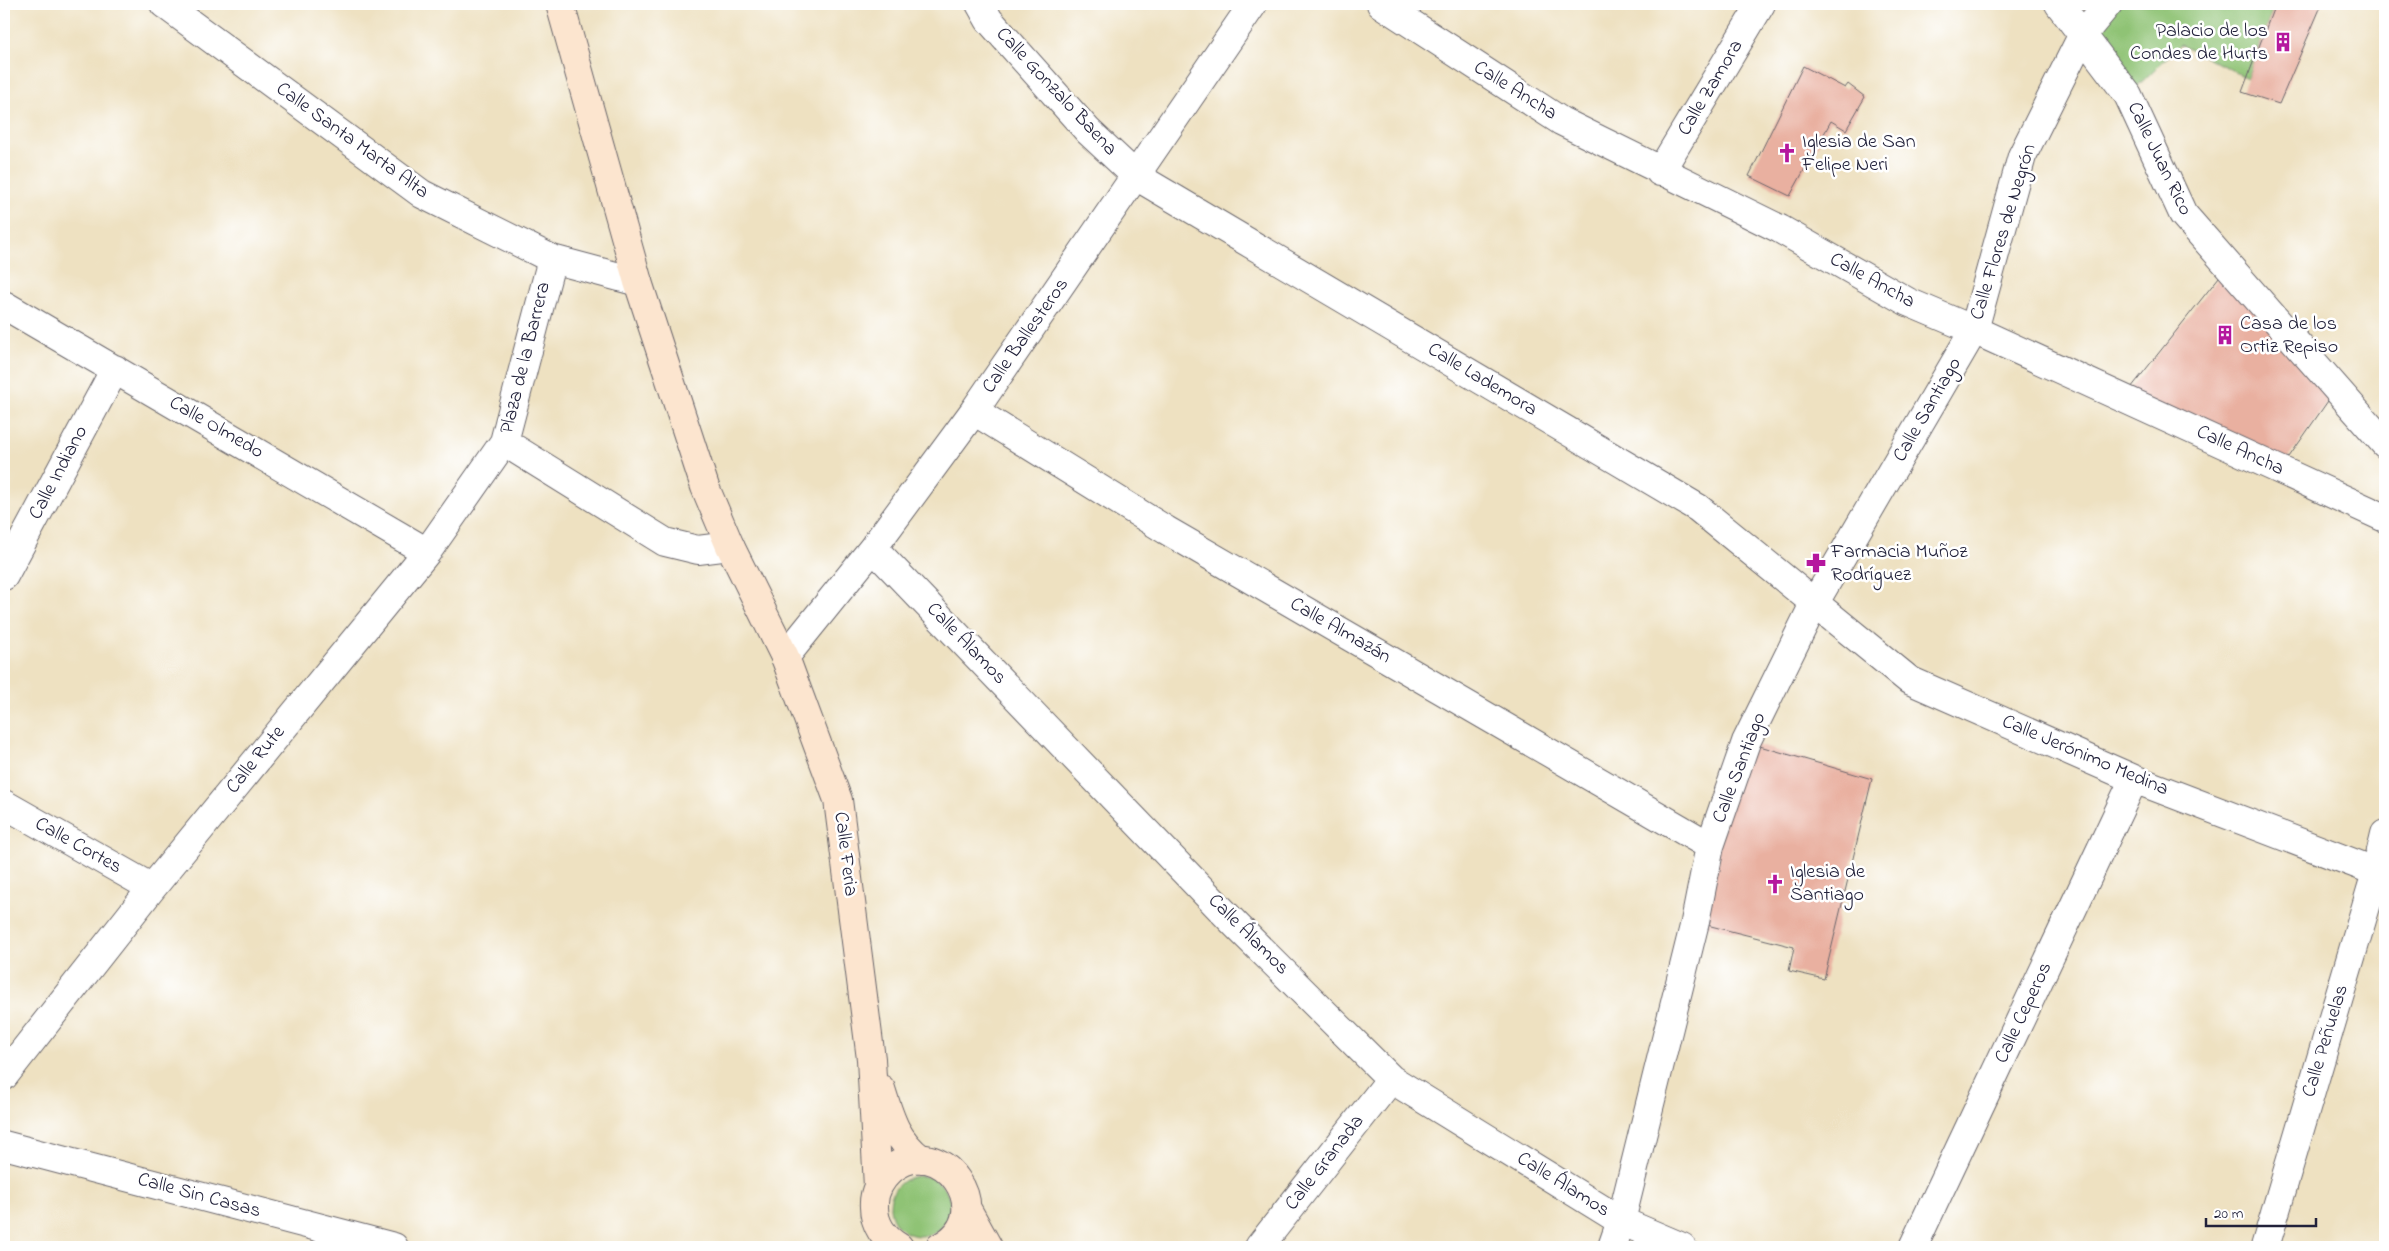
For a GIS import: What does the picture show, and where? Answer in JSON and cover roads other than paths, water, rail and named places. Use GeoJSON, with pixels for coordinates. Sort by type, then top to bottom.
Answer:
{"type":"FeatureCollection","features":[{"type":"Feature","properties":{"kind":"street","name":"Calle Santa Marta Alta"},"geometry":{"type":"LineString","coordinates":[[164,4],[422,194],[552,259]]}},
{"type":"Feature","properties":{"kind":"street"},"geometry":{"type":"LineString","coordinates":[[560,4],[638,282],[705,487],[730,546],[784,657]]}},
{"type":"Feature","properties":{"kind":"street","name":"Calle Gonzalo Baena"},"geometry":{"type":"LineString","coordinates":[[980,4],[989,20],[1088,131],[1136,176]]}},
{"type":"Feature","properties":{"kind":"street","name":"Calle Ballesteros"},"geometry":{"type":"LineString","coordinates":[[784,657],[873,548],[974,411],[1253,4]]}},
{"type":"Feature","properties":{"kind":"street","name":"Calle Ancha"},"geometry":{"type":"LineString","coordinates":[[1381,4],[1562,121],[1660,172],[1780,229],[1908,302],[1974,330],[2385,518]]}},
{"type":"Feature","properties":{"kind":"street","name":"Calle Zamora"},"geometry":{"type":"LineString","coordinates":[[1660,172],[1761,4]]}},
{"type":"Feature","properties":{"kind":"street","name":"Calle Juan Rico"},"geometry":{"type":"LineString","coordinates":[[2060,4],[2128,96],[2183,214],[2385,444]]}},
{"type":"Feature","properties":{"kind":"street","name":"Calle Flores de Negrón"},"geometry":{"type":"LineString","coordinates":[[1974,330],[2022,156],[2084,34],[2108,4]]}},
{"type":"Feature","properties":{"kind":"street","name":"Calle Lademora"},"geometry":{"type":"LineString","coordinates":[[1136,176],[1698,508],[1814,604]]}},
{"type":"Feature","properties":{"kind":"street","name":"Plaza de la Barrera"},"geometry":{"type":"LineString","coordinates":[[638,282],[552,259],[504,442],[666,542],[698,550],[730,546]]}},
{"type":"Feature","properties":{"kind":"street","name":"Calle Olmedo"},"geometry":{"type":"LineString","coordinates":[[4,305],[427,552]]}},
{"type":"Feature","properties":{"kind":"street","name":"Calle Santiago"},"geometry":{"type":"LineString","coordinates":[[1612,1247],[1621,1221],[1695,922],[1710,846],[1746,742],[1814,604],[1974,330]]}},
{"type":"Feature","properties":{"kind":"street","name":"Calle Indiano"},"geometry":{"type":"LineString","coordinates":[[4,576],[115,369]]}},
{"type":"Feature","properties":{"kind":"street","name":"Calle Almazán"},"geometry":{"type":"LineString","coordinates":[[974,411],[1166,530],[1710,846]]}},
{"type":"Feature","properties":{"kind":"street","name":"Calle Rute"},"geometry":{"type":"LineString","coordinates":[[4,1076],[152,888],[427,552],[504,442]]}},
{"type":"Feature","properties":{"kind":"street","name":"Calle Álamos"},"geometry":{"type":"LineString","coordinates":[[873,548],[1236,924],[1391,1079],[1621,1221],[1682,1247]]}},
{"type":"Feature","properties":{"kind":"street","name":"Calle Jerónimo Medina"},"geometry":{"type":"LineString","coordinates":[[1814,604],[1909,680],[2134,779],[2381,873]]}},
{"type":"Feature","properties":{"kind":"street","name":"Calle Feria"},"geometry":{"type":"LineString","coordinates":[[784,657],[838,800],[871,1059],[878,1187],[874,1198],[878,1247]]}},
{"type":"Feature","properties":{"kind":"street","name":"Calle Ceperos"},"geometry":{"type":"LineString","coordinates":[[1913,1247],[2134,779]]}},
{"type":"Feature","properties":{"kind":"street","name":"Calle Cortes"},"geometry":{"type":"LineString","coordinates":[[4,804],[152,888]]}},
{"type":"Feature","properties":{"kind":"street","name":"Calle Peñuelas"},"geometry":{"type":"LineString","coordinates":[[2265,1247],[2381,873],[2385,834]]}},
{"type":"Feature","properties":{"kind":"street","name":"Calle Feria"},"geometry":{"type":"LineString","coordinates":[[871,1059],[889,1115],[906,1148],[921,1159]]}},
{"type":"Feature","properties":{"kind":"street","name":"Calle Granada"},"geometry":{"type":"LineString","coordinates":[[1259,1247],[1391,1079]]}},
{"type":"Feature","properties":{"kind":"street","name":"Calle Sin Casas"},"geometry":{"type":"LineString","coordinates":[[4,1145],[394,1247]]}},
{"type":"Feature","properties":{"kind":"street"},"geometry":{"type":"LineString","coordinates":[[878,1187],[895,1166],[921,1159],[936,1162],[949,1170],[959,1181],[965,1194],[967,1209],[988,1247]]}},
{"type":"Feature","properties":{"kind":"street"},"geometry":{"type":"LineString","coordinates":[[952,1246],[962,1227],[967,1209]]}},
{"type":"Feature","properties":{"kind":"street"},"geometry":{"type":"LineString","coordinates":[[876,1220],[882,1233],[892,1244],[899,1247]]}},
{"type":"Feature","properties":{"kind":"place","name":"Palacio de los Condes de Hurts"},"geometry":{"type":"Point","coordinates":[2283,42]}},
{"type":"Feature","properties":{"kind":"place","name":"Iglesia de San Felipe Neri"},"geometry":{"type":"Point","coordinates":[1787,153]}},
{"type":"Feature","properties":{"kind":"place","name":"Casa de los Ortiz Repiso"},"geometry":{"type":"Point","coordinates":[2225,335]}},
{"type":"Feature","properties":{"kind":"place","name":"Farmacia Muñoz Rodríguez"},"geometry":{"type":"Point","coordinates":[1816,563]}},
{"type":"Feature","properties":{"kind":"place","name":"Iglesia de Santiago"},"geometry":{"type":"Point","coordinates":[1775,884]}}]}
